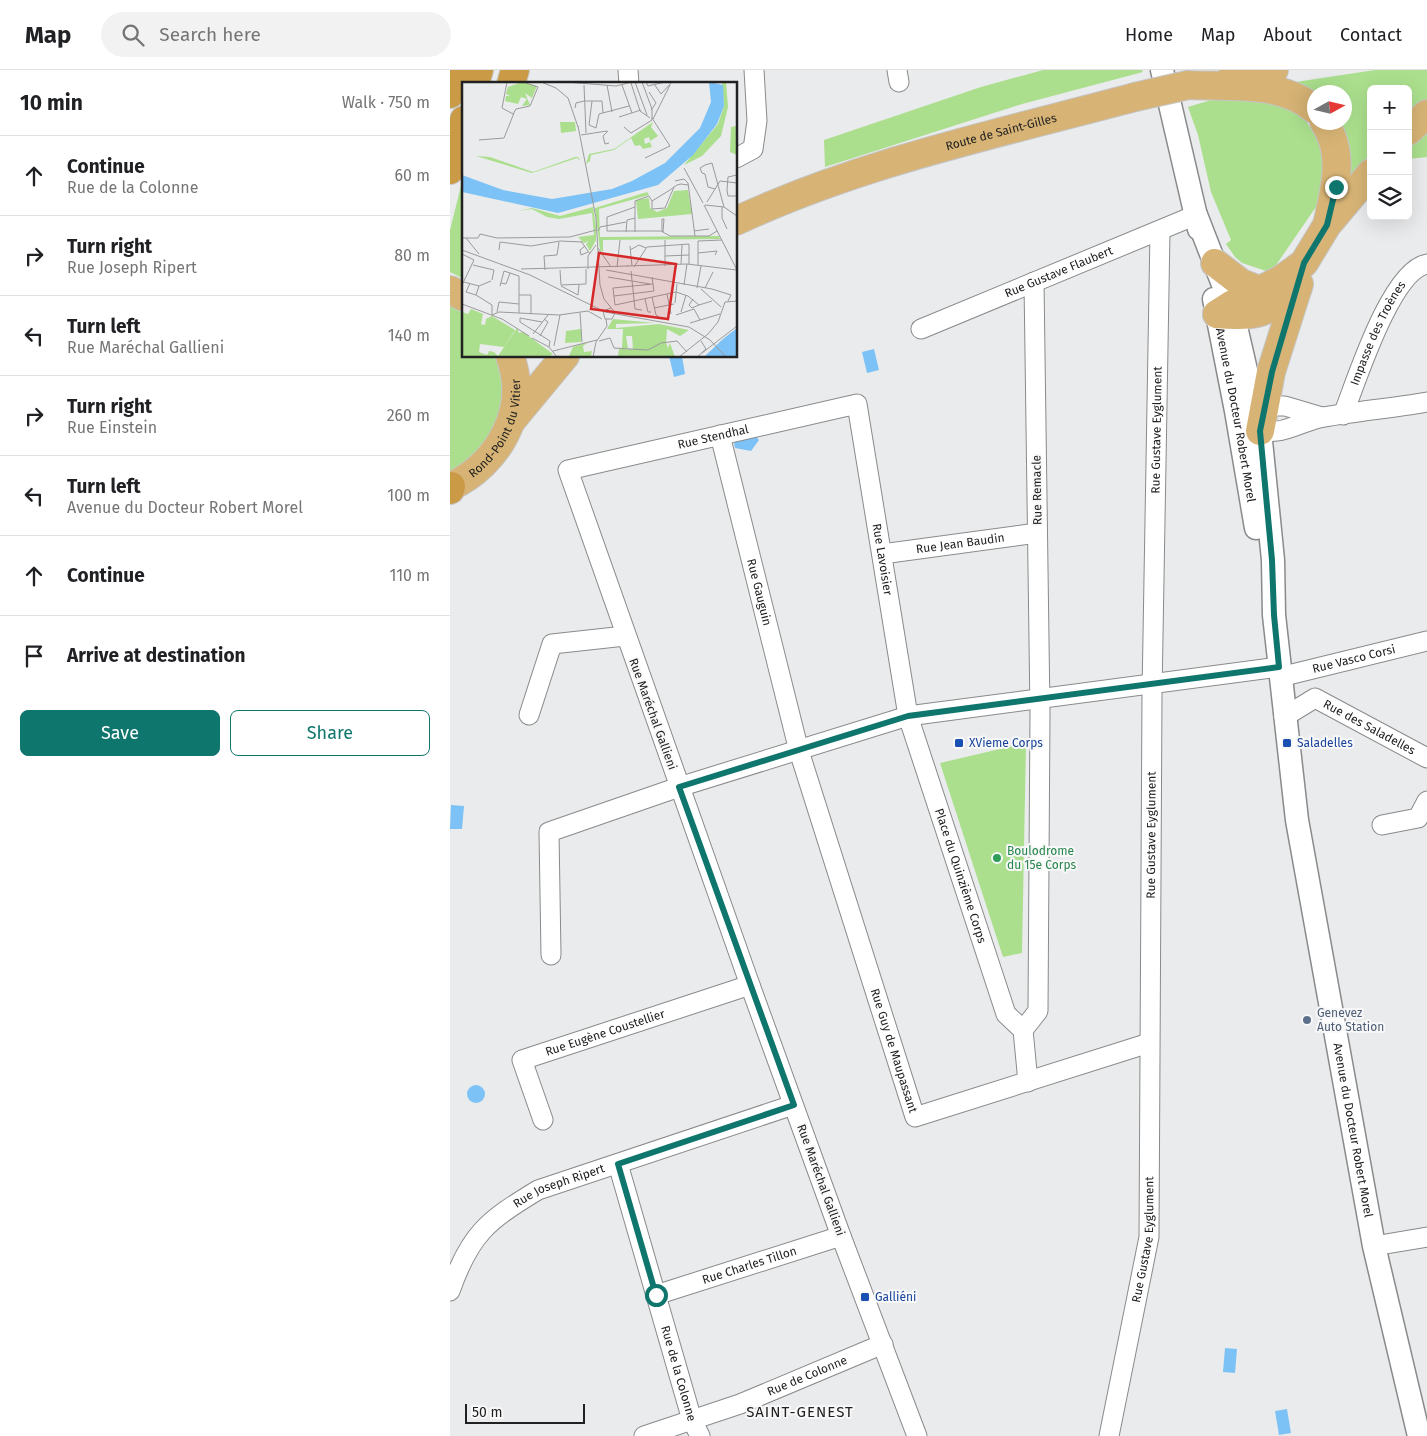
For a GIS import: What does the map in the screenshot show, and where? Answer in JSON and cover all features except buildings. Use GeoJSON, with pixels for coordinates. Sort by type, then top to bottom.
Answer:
{"type":"FeatureCollection","features":[{"type":"Feature","properties":{"kind":"highway"},"geometry":{"type":"LineString","coordinates":[[450,94],[457,70]]}},
{"type":"Feature","properties":{"kind":"highway"},"geometry":{"type":"LineString","coordinates":[[450,170],[462,127]]}},
{"type":"Feature","properties":{"kind":"main road"},"geometry":{"type":"LineString","coordinates":[[1188,85],[1215,70]]}},
{"type":"Feature","properties":{"kind":"main road","name":"Route de Saint-Gilles"},"geometry":{"type":"LineString","coordinates":[[738,220],[766,207],[883,165],[1188,85],[1274,70]]}},
{"type":"Feature","properties":{"kind":"main road"},"geometry":{"type":"LineString","coordinates":[[1188,85],[1256,88],[1291,94],[1307,105]]}},
{"type":"Feature","properties":{"kind":"main road"},"geometry":{"type":"LineString","coordinates":[[1409,130],[1427,114]]}},
{"type":"Feature","properties":{"kind":"main road"},"geometry":{"type":"LineString","coordinates":[[1327,225],[1336,187],[1338,162],[1329,130]]}},
{"type":"Feature","properties":{"kind":"main road"},"geometry":{"type":"LineString","coordinates":[[1254,413],[1272,372],[1301,275],[1327,225],[1369,175]]}},
{"type":"Feature","properties":{"kind":"main road"},"geometry":{"type":"LineString","coordinates":[[1215,263],[1241,282],[1259,290]]}},
{"type":"Feature","properties":{"kind":"main road"},"geometry":{"type":"LineString","coordinates":[[1227,311],[1259,314],[1275,307],[1301,275]]}},
{"type":"Feature","properties":{"kind":"main road"},"geometry":{"type":"LineString","coordinates":[[1227,311],[1259,290],[1282,279],[1301,275]]}},
{"type":"Feature","properties":{"kind":"main road","name":"Rond-Point du Vitier"},"geometry":{"type":"LineString","coordinates":[[450,488],[472,475],[489,460],[502,441],[512,420],[516,394],[514,368],[511,358]]}},
{"type":"Feature","properties":{"kind":"main road"},"geometry":{"type":"LineString","coordinates":[[512,420],[563,358]]}},
{"type":"Feature","properties":{"kind":"street"},"geometry":{"type":"LineString","coordinates":[[738,157],[753,149],[757,121],[754,70]]}},
{"type":"Feature","properties":{"kind":"street","name":"Avenue du Docteur Robert Morel"},"geometry":{"type":"LineString","coordinates":[[1162,70],[1196,215],[1227,311]]}},
{"type":"Feature","properties":{"kind":"street","name":"Avenue du Docteur Robert Morel"},"geometry":{"type":"LineString","coordinates":[[1196,215],[1215,263],[1254,413],[1272,560],[1274,615],[1284,717],[1299,829],[1374,1246],[1419,1436]]}},
{"type":"Feature","properties":{"kind":"street","name":"Rue Gustave Flaubert"},"geometry":{"type":"LineString","coordinates":[[921,329],[1196,215]]}},
{"type":"Feature","properties":{"kind":"street","name":"Rue Gustave Eyglument"},"geometry":{"type":"LineString","coordinates":[[1108,1436],[1148,1237],[1152,683],[1160,231]]}},
{"type":"Feature","properties":{"kind":"street","name":"Impasse des Troènes"},"geometry":{"type":"LineString","coordinates":[[1343,415],[1374,333],[1404,280],[1419,265],[1427,264]]}},
{"type":"Feature","properties":{"kind":"street","name":"Rue Remacle"},"geometry":{"type":"LineString","coordinates":[[1034,282],[1040,698]]}},
{"type":"Feature","properties":{"kind":"street"},"geometry":{"type":"LineString","coordinates":[[1254,413],[1276,431],[1301,426],[1322,417],[1427,402]]}},
{"type":"Feature","properties":{"kind":"street","name":"Rue Stendhal"},"geometry":{"type":"LineString","coordinates":[[568,470],[858,404]]}},
{"type":"Feature","properties":{"kind":"street","name":"Rue Lavoisier"},"geometry":{"type":"LineString","coordinates":[[858,404],[908,716]]}},
{"type":"Feature","properties":{"kind":"street"},"geometry":{"type":"LineString","coordinates":[[1254,413],[1285,406],[1322,417]]}},
{"type":"Feature","properties":{"kind":"street","name":"Avenue du Docteur Robert Morel"},"geometry":{"type":"LineString","coordinates":[[1254,413],[1261,561],[1274,615]]}},
{"type":"Feature","properties":{"kind":"street","name":"Rue Gauguin"},"geometry":{"type":"LineString","coordinates":[[720,435],[799,751]]}},
{"type":"Feature","properties":{"kind":"street","name":"Rue Maréchal Gallieni"},"geometry":{"type":"LineString","coordinates":[[568,470],[625,636],[750,985],[841,1236],[917,1436]]}},
{"type":"Feature","properties":{"kind":"street","name":"Rue Jean Baudin"},"geometry":{"type":"LineString","coordinates":[[882,554],[1037,533]]}},
{"type":"Feature","properties":{"kind":"street"},"geometry":{"type":"LineString","coordinates":[[529,715],[552,644],[625,636]]}},
{"type":"Feature","properties":{"kind":"street","name":"Rue Vasco Corsi"},"geometry":{"type":"LineString","coordinates":[[552,955],[549,832],[679,787],[908,716],[1152,683],[1316,669],[1427,641]]}},
{"type":"Feature","properties":{"kind":"street"},"geometry":{"type":"LineString","coordinates":[[1315,698],[1316,669]]}},
{"type":"Feature","properties":{"kind":"street"},"geometry":{"type":"LineString","coordinates":[[1028,1082],[1023,1030],[1038,1011],[1040,698]]}},
{"type":"Feature","properties":{"kind":"street","name":"Rue des Saladelles"},"geometry":{"type":"LineString","coordinates":[[1284,717],[1315,698],[1427,758]]}},
{"type":"Feature","properties":{"kind":"street","name":"Place du Quinzième Corps"},"geometry":{"type":"LineString","coordinates":[[908,716],[1006,1014],[1023,1030]]}},
{"type":"Feature","properties":{"kind":"street","name":"Rue Guy de Maupassant"},"geometry":{"type":"LineString","coordinates":[[799,751],[915,1118],[1149,1043]]}},
{"type":"Feature","properties":{"kind":"street"},"geometry":{"type":"LineString","coordinates":[[1382,825],[1418,818],[1427,801]]}},
{"type":"Feature","properties":{"kind":"street","name":"Rue Eugène Coustellier"},"geometry":{"type":"LineString","coordinates":[[543,1120],[522,1060],[750,985]]}},
{"type":"Feature","properties":{"kind":"street","name":"Rue Joseph Ripert"},"geometry":{"type":"LineString","coordinates":[[450,1291],[461,1260],[478,1234],[503,1211],[538,1190],[794,1105]]}},
{"type":"Feature","properties":{"kind":"street","name":"Rue de la Colonne"},"geometry":{"type":"LineString","coordinates":[[618,1164],[696,1428]]}},
{"type":"Feature","properties":{"kind":"street","name":"Rue Charles Tillon"},"geometry":{"type":"LineString","coordinates":[[656,1295],[841,1236]]}},
{"type":"Feature","properties":{"kind":"street"},"geometry":{"type":"LineString","coordinates":[[1374,1246],[1427,1237]]}},
{"type":"Feature","properties":{"kind":"street","name":"Rue de Colonne"},"geometry":{"type":"LineString","coordinates":[[644,1436],[696,1428],[740,1404],[883,1344]]}},
{"type":"Feature","properties":{"kind":"green space"},"geometry":{"type":"Polygon","coordinates":[[[1043,70],[1142,70],[1143,72],[1022,104],[825,167],[824,140],[981,87],[1043,70]]]}},
{"type":"Feature","properties":{"kind":"green space"},"geometry":{"type":"Polygon","coordinates":[[[1375,70],[1427,70],[1427,99],[1412,114],[1412,85],[1367,85],[1367,166],[1344,198],[1334,130],[1352,130],[1352,85],[1307,85],[1307,89],[1289,83],[1375,70]]]}},
{"type":"Feature","properties":{"kind":"green space"},"geometry":{"type":"Polygon","coordinates":[[[1221,97],[1273,99],[1303,116],[1307,122],[1307,130],[1312,130],[1324,150],[1327,166],[1318,204],[1274,268],[1266,271],[1242,263],[1226,244],[1231,240],[1211,192],[1198,135],[1188,107],[1221,97]]]}},
{"type":"Feature","properties":{"kind":"green space"},"geometry":{"type":"Polygon","coordinates":[[[1427,133],[1427,157],[1412,159],[1412,146],[1427,133]]]}},
{"type":"Feature","properties":{"kind":"green space"},"geometry":{"type":"Polygon","coordinates":[[[462,182],[462,278],[450,272],[450,230],[462,182]]]}},
{"type":"Feature","properties":{"kind":"green space"},"geometry":{"type":"Polygon","coordinates":[[[450,303],[462,309],[462,358],[499,358],[503,396],[498,421],[485,445],[470,460],[450,473],[450,303]]]}},
{"type":"Feature","properties":{"kind":"green space","name":"Boulodrome du 15e Corps"},"geometry":{"type":"Polygon","coordinates":[[[1026,743],[1022,953],[1003,957],[940,763],[1026,743]]]}},
{"type":"Feature","properties":{"kind":"water"},"geometry":{"type":"Polygon","coordinates":[[[874,349],[879,370],[867,373],[862,352],[874,349]]]}},
{"type":"Feature","properties":{"kind":"water"},"geometry":{"type":"Polygon","coordinates":[[[669,358],[682,358],[685,374],[674,377],[669,358]]]}},
{"type":"Feature","properties":{"kind":"water"},"geometry":{"type":"Polygon","coordinates":[[[756,436],[759,440],[751,451],[735,448],[734,443],[739,440],[756,436]]]}},
{"type":"Feature","properties":{"kind":"water"},"geometry":{"type":"Polygon","coordinates":[[[451,805],[464,806],[462,829],[450,829],[451,805]]]}},
{"type":"Feature","properties":{"kind":"water"},"geometry":{"type":"Polygon","coordinates":[[[472,1085],[480,1085],[485,1090],[483,1101],[472,1103],[467,1098],[467,1090],[472,1085]]]}},
{"type":"Feature","properties":{"kind":"water"},"geometry":{"type":"Polygon","coordinates":[[[1225,1348],[1237,1349],[1235,1373],[1223,1372],[1225,1348]]]}},
{"type":"Feature","properties":{"kind":"water"},"geometry":{"type":"Polygon","coordinates":[[[1287,1409],[1291,1433],[1279,1435],[1275,1411],[1287,1409]]]}},
{"type":"Feature","properties":{"kind":"place","name":"XVieme Corps"},"geometry":{"type":"Point","coordinates":[959,743]}},
{"type":"Feature","properties":{"kind":"place","name":"Saladelles"},"geometry":{"type":"Point","coordinates":[1287,743]}},
{"type":"Feature","properties":{"kind":"place","name":"Boulodrome du 15e Corps"},"geometry":{"type":"Point","coordinates":[997,858]}},
{"type":"Feature","properties":{"kind":"place","name":"Genevez Auto Station"},"geometry":{"type":"Point","coordinates":[1307,1020]}},
{"type":"Feature","properties":{"kind":"place","name":"Galliéni"},"geometry":{"type":"Point","coordinates":[865,1297]}},
{"type":"Feature","properties":{"kind":"district","name":"SAINT-GENEST"},"geometry":{"type":"Point","coordinates":[800,1412]}},
{"type":"Feature","properties":{"kind":"route"},"geometry":{"type":"LineString","coordinates":[[656,1295],[618,1164],[794,1105],[679,787],[908,716],[1279,667],[1274,615],[1272,560],[1260,431],[1272,372],[1304,263],[1327,225],[1336,187]]}}]}
